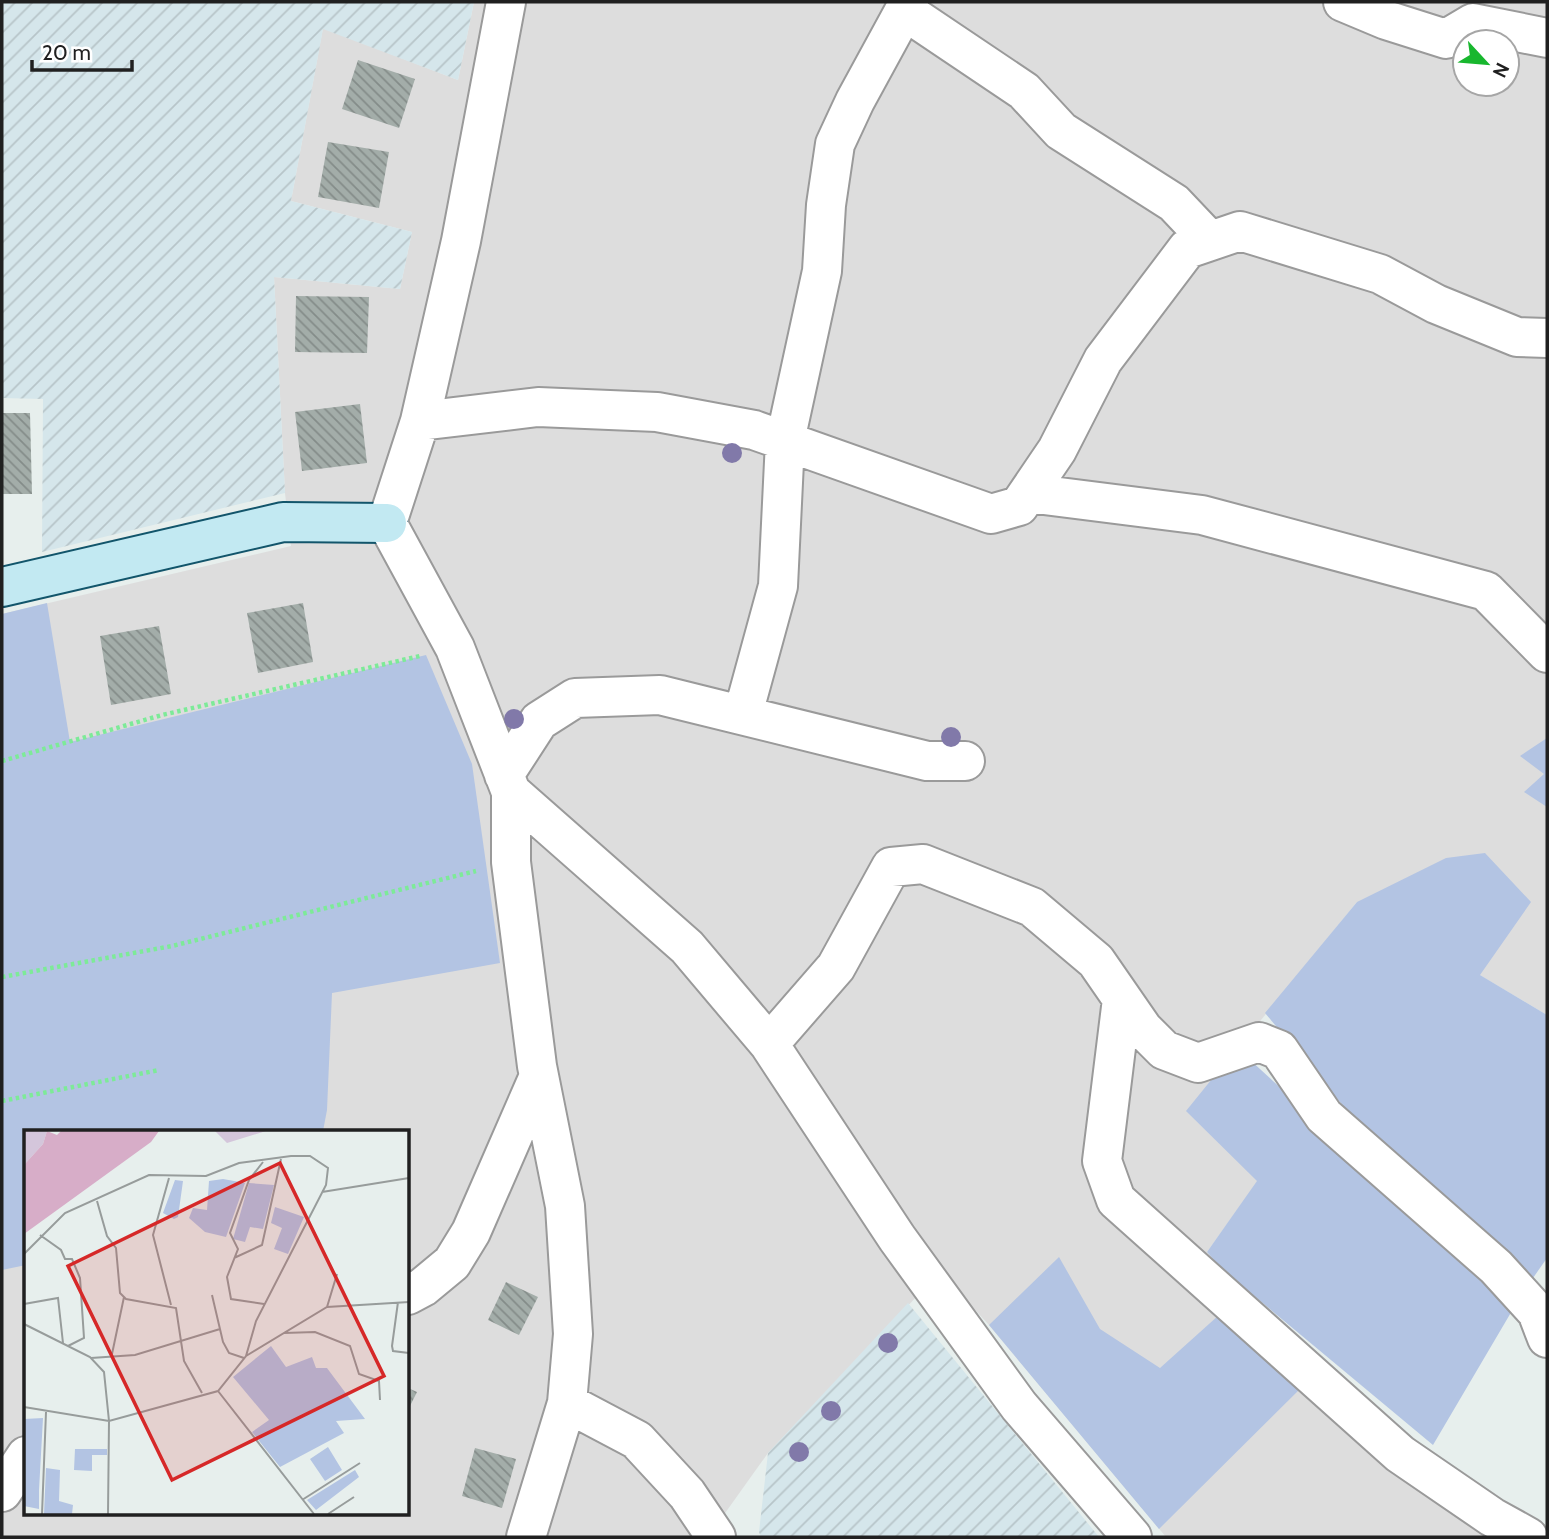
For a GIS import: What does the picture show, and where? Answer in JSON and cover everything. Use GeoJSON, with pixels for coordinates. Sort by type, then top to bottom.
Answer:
{"type":"FeatureCollection","features":[{"type":"Feature","properties":{"kind":"street"},"geometry":{"type":"LineString","coordinates":[[506,2],[461,241],[420,421],[387,523],[455,648],[508,783],[511,862],[539,1076],[565,1206],[573,1334],[567,1403],[526,1537]]}},
{"type":"Feature","properties":{"kind":"street"},"geometry":{"type":"LineString","coordinates":[[1343,2],[1386,20],[1446,39],[1473,23],[1547,38]]}},
{"type":"Feature","properties":{"kind":"street"},"geometry":{"type":"LineString","coordinates":[[743,714],[778,586],[785,441],[822,271],[826,205],[835,144],[855,101],[907,6],[1024,91],[1061,131],[1174,203],[1210,241]]}},
{"type":"Feature","properties":{"kind":"street"},"geometry":{"type":"LineString","coordinates":[[420,421],[538,407],[657,412],[754,430],[991,514],[1019,506],[1057,450],[1103,360],[1186,249],[1240,231],[1380,274],[1436,304],[1517,337],[1547,338]]}},
{"type":"Feature","properties":{"kind":"street"},"geometry":{"type":"LineString","coordinates":[[1028,493],[1202,515],[1486,592],[1547,653]]}},
{"type":"Feature","properties":{"kind":"street"},"geometry":{"type":"LineString","coordinates":[[2,587],[283,522],[387,523]]}},
{"type":"Feature","properties":{"kind":"street"},"geometry":{"type":"LineString","coordinates":[[508,783],[539,721],[575,698],[660,695],[927,761],[965,761]]}},
{"type":"Feature","properties":{"kind":"street"},"geometry":{"type":"LineString","coordinates":[[508,783],[687,947],[769,1044],[897,1238],[1019,1406],[1132,1537]]}},
{"type":"Feature","properties":{"kind":"street"},"geometry":{"type":"LineString","coordinates":[[769,1044],[836,967],[891,867],[923,864],[1032,906],[1096,961],[1143,1030],[1164,1050],[1198,1063],[1259,1042],[1279,1050],[1324,1116],[1496,1267],[1537,1312],[1547,1338]]}},
{"type":"Feature","properties":{"kind":"street"},"geometry":{"type":"LineString","coordinates":[[1122,999],[1102,1161],[1116,1200],[1400,1454],[1492,1517],[1528,1537]]}},
{"type":"Feature","properties":{"kind":"street"},"geometry":{"type":"LineString","coordinates":[[410,1294],[423,1287],[452,1263],[471,1233],[539,1076]]}},
{"type":"Feature","properties":{"kind":"street"},"geometry":{"type":"LineString","coordinates":[[567,1403],[636,1440],[687,1494],[716,1537]]}},
{"type":"Feature","properties":{"kind":"street"},"geometry":{"type":"LineString","coordinates":[[2,1492],[24,1458]]}},
{"type":"Feature","properties":{"kind":"path"},"geometry":{"type":"LineString","coordinates":[[2,761],[162,715],[455,648]]}},
{"type":"Feature","properties":{"kind":"path"},"geometry":{"type":"LineString","coordinates":[[2,977],[172,946],[511,862]]}},
{"type":"Feature","properties":{"kind":"path"},"geometry":{"type":"LineString","coordinates":[[2,1101],[159,1070]]}},
{"type":"Feature","properties":{"kind":"shaded area"},"geometry":{"type":"Polygon","coordinates":[[[2,2],[474,2],[458,80],[323,29],[291,201],[412,232],[400,289],[274,277],[285,493],[42,552],[43,399],[2,398],[2,2]]]}},
{"type":"Feature","properties":{"kind":"shaded area"},"geometry":{"type":"Polygon","coordinates":[[[474,2],[1547,2],[1547,1015],[1357,902],[1187,1111],[1258,1181],[1207,1252],[1507,1537],[1166,1537],[989,1325],[940,1272],[768,1453],[708,1537],[2,1537],[2,614],[291,546],[285,493],[274,277],[400,289],[412,232],[291,201],[323,28],[458,80],[474,2]]]}},
{"type":"Feature","properties":{"kind":"shaded area"},"geometry":{"type":"Polygon","coordinates":[[[47,603],[70,742],[426,655],[472,764],[500,963],[332,993],[327,1110],[323,1130],[24,1130],[24,1265],[2,1270],[2,614],[47,603]]]}},
{"type":"Feature","properties":{"kind":"shaded area"},"geometry":{"type":"Polygon","coordinates":[[[1547,738],[1547,807],[1524,792],[1544,774],[1520,756],[1547,738]]]}},
{"type":"Feature","properties":{"kind":"shaded area"},"geometry":{"type":"Polygon","coordinates":[[[1485,853],[1531,902],[1480,975],[1547,1015],[1547,1258],[1533,1278],[1361,1127],[1265,1013],[1357,902],[1446,858],[1485,853]]]}},
{"type":"Feature","properties":{"kind":"shaded area"},"geometry":{"type":"Polygon","coordinates":[[[1237,1048],[1516,1304],[1433,1445],[1223,1270],[1207,1252],[1257,1181],[1186,1111],[1237,1048]]]}},
{"type":"Feature","properties":{"kind":"shaded area"},"geometry":{"type":"Polygon","coordinates":[[[1059,1257],[1100,1329],[1160,1368],[1219,1315],[1304,1385],[1159,1529],[989,1325],[1059,1257]]]}},
{"type":"Feature","properties":{"kind":"shaded area"},"geometry":{"type":"Polygon","coordinates":[[[908,1303],[1099,1537],[761,1537],[759,1532],[768,1453],[908,1303]]]}},
{"type":"Feature","properties":{"kind":"building"},"geometry":{"type":"Polygon","coordinates":[[[358,60],[415,79],[399,128],[342,109],[358,60]]]}},
{"type":"Feature","properties":{"kind":"building"},"geometry":{"type":"Polygon","coordinates":[[[328,142],[389,152],[379,208],[318,197],[328,142]]]}},
{"type":"Feature","properties":{"kind":"building"},"geometry":{"type":"Polygon","coordinates":[[[296,296],[369,297],[367,353],[295,352],[296,296]]]}},
{"type":"Feature","properties":{"kind":"building"},"geometry":{"type":"Polygon","coordinates":[[[360,404],[367,463],[302,471],[295,412],[360,404]]]}},
{"type":"Feature","properties":{"kind":"building"},"geometry":{"type":"Polygon","coordinates":[[[2,413],[30,413],[32,494],[2,494],[2,413]]]}},
{"type":"Feature","properties":{"kind":"building"},"geometry":{"type":"Polygon","coordinates":[[[303,603],[313,662],[258,673],[247,613],[303,603]]]}},
{"type":"Feature","properties":{"kind":"building"},"geometry":{"type":"Polygon","coordinates":[[[159,626],[171,694],[111,705],[100,636],[159,626]]]}},
{"type":"Feature","properties":{"kind":"building"},"geometry":{"type":"Polygon","coordinates":[[[506,1282],[538,1297],[519,1335],[488,1320],[506,1282]]]}},
{"type":"Feature","properties":{"kind":"building"},"geometry":{"type":"Polygon","coordinates":[[[410,1389],[417,1392],[410,1406],[410,1389]]]}},
{"type":"Feature","properties":{"kind":"building"},"geometry":{"type":"Polygon","coordinates":[[[475,1448],[516,1459],[502,1508],[462,1496],[475,1448]]]}}]}
